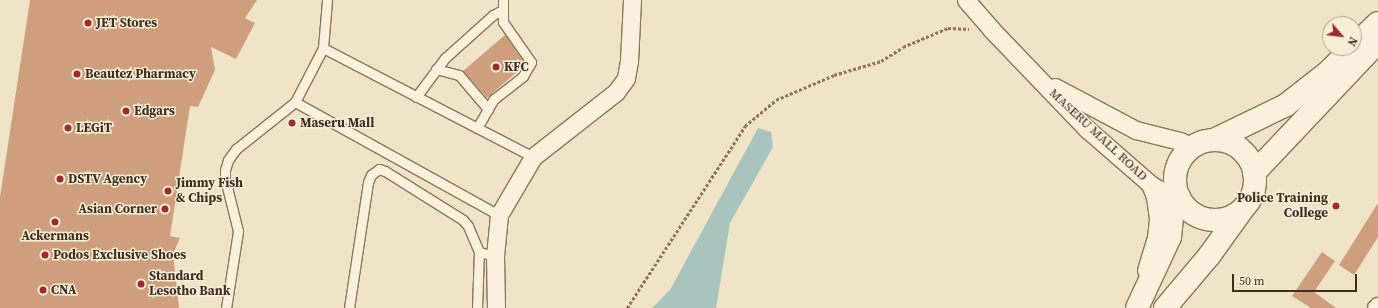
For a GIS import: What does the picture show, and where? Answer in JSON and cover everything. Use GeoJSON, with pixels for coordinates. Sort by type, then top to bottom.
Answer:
{"type":"FeatureCollection","features":[{"type":"Feature","properties":{"kind":"main road"},"geometry":{"type":"LineString","coordinates":[[1362,38],[1378,23]]}},
{"type":"Feature","properties":{"kind":"main road"},"geometry":{"type":"LineString","coordinates":[[1254,173],[1378,42]]}},
{"type":"Feature","properties":{"kind":"main road"},"geometry":{"type":"LineString","coordinates":[[1245,206],[1225,219],[1210,220],[1194,215],[1183,204],[1178,196],[1175,182],[1177,168],[1183,156],[1193,147],[1214,140],[1286,105],[1327,73],[1344,56]]}},
{"type":"Feature","properties":{"kind":"main road"},"geometry":{"type":"LineString","coordinates":[[1165,308],[1209,256],[1252,194],[1254,173],[1243,152],[1229,143],[1214,140]]}},
{"type":"Feature","properties":{"kind":"main road"},"geometry":{"type":"LineString","coordinates":[[1140,302],[1170,237],[1174,203],[1178,196]]}},
{"type":"Feature","properties":{"kind":"street"},"geometry":{"type":"LineString","coordinates":[[496,308],[495,256],[498,215],[533,158],[616,92],[626,78],[629,61],[632,0]]}},
{"type":"Feature","properties":{"kind":"street","name":"MASERU MALL ROAD"},"geometry":{"type":"LineString","coordinates":[[966,0],[991,29],[1087,129],[1150,184],[1168,194],[1178,196]]}},
{"type":"Feature","properties":{"kind":"street","name":"MASERU MALL ROAD"},"geometry":{"type":"LineString","coordinates":[[1025,64],[1060,90],[1119,122],[1136,130],[1180,141],[1193,147]]}},
{"type":"Feature","properties":{"kind":"street"},"geometry":{"type":"LineString","coordinates":[[1140,302],[1141,286],[1156,238],[1158,218],[1155,197],[1150,184]]}},
{"type":"Feature","properties":{"kind":"lane"},"geometry":{"type":"LineString","coordinates":[[226,308],[238,231],[225,179],[225,170],[228,160],[236,149],[295,102],[323,48],[327,0]]}},
{"type":"Feature","properties":{"kind":"lane"},"geometry":{"type":"LineString","coordinates":[[477,128],[494,99],[523,76],[531,62],[503,22],[503,0]]}},
{"type":"Feature","properties":{"kind":"lane"},"geometry":{"type":"LineString","coordinates":[[416,96],[445,58],[493,15],[503,10]]}},
{"type":"Feature","properties":{"kind":"lane"},"geometry":{"type":"LineString","coordinates":[[323,48],[533,158]]}},
{"type":"Feature","properties":{"kind":"lane"},"geometry":{"type":"LineString","coordinates":[[436,68],[459,75],[488,109]]}},
{"type":"Feature","properties":{"kind":"lane"},"geometry":{"type":"LineString","coordinates":[[295,102],[498,215]]}},
{"type":"Feature","properties":{"kind":"lane"},"geometry":{"type":"LineString","coordinates":[[349,308],[368,182],[375,171],[379,169],[385,171],[463,220],[468,226],[479,252],[477,308]]}},
{"type":"Feature","properties":{"kind":"lane"},"geometry":{"type":"LineString","coordinates":[[479,252],[495,256]]}},
{"type":"Feature","properties":{"kind":"path"},"geometry":{"type":"LineString","coordinates":[[627,308],[745,126],[776,100],[834,75],[880,61],[903,48],[948,28],[991,29]]}},
{"type":"Feature","properties":{"kind":"water"},"geometry":{"type":"Polygon","coordinates":[[[758,128],[771,132],[773,147],[730,223],[716,308],[652,308],[670,290],[758,128]]]}},
{"type":"Feature","properties":{"kind":"building"},"geometry":{"type":"Polygon","coordinates":[[[30,0],[257,0],[245,18],[255,23],[236,59],[211,47],[215,70],[198,107],[190,106],[170,236],[180,238],[173,254],[179,308],[0,308],[0,197],[30,0]]]}},
{"type":"Feature","properties":{"kind":"building","name":"KFC"},"geometry":{"type":"Polygon","coordinates":[[[505,35],[524,62],[519,70],[487,98],[463,71],[505,35]]]}},
{"type":"Feature","properties":{"kind":"building"},"geometry":{"type":"Polygon","coordinates":[[[1378,203],[1378,237],[1354,275],[1339,265],[1378,203]]]}},
{"type":"Feature","properties":{"kind":"building"},"geometry":{"type":"Polygon","coordinates":[[[1322,252],[1335,261],[1314,292],[1336,308],[1311,308],[1292,296],[1322,252]]]}},
{"type":"Feature","properties":{"kind":"place","name":"JET Stores"},"geometry":{"type":"Point","coordinates":[88,23]}},
{"type":"Feature","properties":{"kind":"place","name":"KFC"},"geometry":{"type":"Point","coordinates":[496,67]}},
{"type":"Feature","properties":{"kind":"place","name":"Beautez Pharmacy"},"geometry":{"type":"Point","coordinates":[77,74]}},
{"type":"Feature","properties":{"kind":"place","name":"Edgars"},"geometry":{"type":"Point","coordinates":[126,111]}},
{"type":"Feature","properties":{"kind":"place","name":"Maseru Mall"},"geometry":{"type":"Point","coordinates":[292,123]}},
{"type":"Feature","properties":{"kind":"place","name":"LEGiT"},"geometry":{"type":"Point","coordinates":[68,128]}},
{"type":"Feature","properties":{"kind":"place","name":"DSTV Agency"},"geometry":{"type":"Point","coordinates":[60,179]}},
{"type":"Feature","properties":{"kind":"place","name":"Jimmy Fish & Chips"},"geometry":{"type":"Point","coordinates":[168,191]}},
{"type":"Feature","properties":{"kind":"place","name":"Police Training College"},"geometry":{"type":"Point","coordinates":[1336,206]}},
{"type":"Feature","properties":{"kind":"place","name":"Asian Corner"},"geometry":{"type":"Point","coordinates":[165,209]}},
{"type":"Feature","properties":{"kind":"place","name":"Ackermans"},"geometry":{"type":"Point","coordinates":[55,222]}},
{"type":"Feature","properties":{"kind":"place","name":"Podos Exclusive Shoes"},"geometry":{"type":"Point","coordinates":[45,255]}},
{"type":"Feature","properties":{"kind":"place","name":"Standard Lesotho Bank"},"geometry":{"type":"Point","coordinates":[141,284]}},
{"type":"Feature","properties":{"kind":"place","name":"CNA"},"geometry":{"type":"Point","coordinates":[43,290]}}]}
